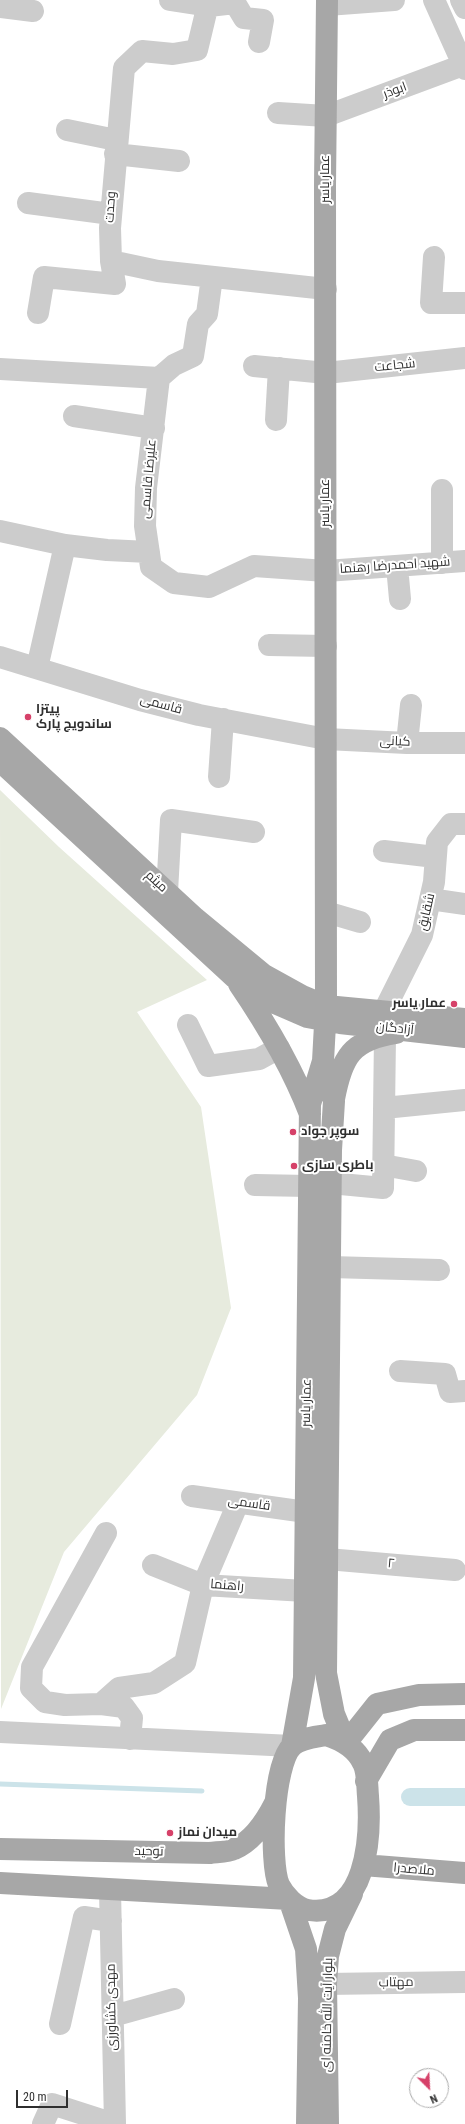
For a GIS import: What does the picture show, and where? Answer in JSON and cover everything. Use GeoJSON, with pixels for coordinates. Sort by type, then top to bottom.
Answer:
{"type":"FeatureCollection","features":[{"type":"Feature","properties":{"kind":"main road","name":"عمار یاسر"},"geometry":{"type":"LineString","coordinates":[[327,3],[326,1014],[323,1061],[310,1104],[310,1114],[330,1267],[326,1674],[334,1714],[346,1743]]}},
{"type":"Feature","properties":{"kind":"main road","name":"میثم"},"geometry":{"type":"LineString","coordinates":[[0,738],[167,892],[264,975],[302,996],[326,1014]]}},
{"type":"Feature","properties":{"kind":"main road","name":"میثم"},"geometry":{"type":"LineString","coordinates":[[0,761],[234,977],[293,1011],[307,1017],[326,1014]]}},
{"type":"Feature","properties":{"kind":"main road"},"geometry":{"type":"LineString","coordinates":[[234,977],[267,1024],[310,1114]]}},
{"type":"Feature","properties":{"kind":"main road","name":"آزادگان"},"geometry":{"type":"LineString","coordinates":[[326,1014],[384,1011],[465,1019]]}},
{"type":"Feature","properties":{"kind":"main road","name":"آزادگان"},"geometry":{"type":"LineString","coordinates":[[326,1014],[415,1031],[465,1037]]}},
{"type":"Feature","properties":{"kind":"main road"},"geometry":{"type":"LineString","coordinates":[[334,1101],[343,1063],[354,1049],[370,1040],[415,1031]]}},
{"type":"Feature","properties":{"kind":"main road","name":"عمار یاسر"},"geometry":{"type":"LineString","coordinates":[[292,1746],[304,1678],[306,1512],[320,1185],[334,1101],[323,1061]]}},
{"type":"Feature","properties":{"kind":"main road"},"geometry":{"type":"LineString","coordinates":[[346,1743],[377,1704],[419,1695],[465,1694]]}},
{"type":"Feature","properties":{"kind":"main road"},"geometry":{"type":"LineString","coordinates":[[366,1781],[390,1740],[414,1730],[465,1730]]}},
{"type":"Feature","properties":{"kind":"main road"},"geometry":{"type":"LineString","coordinates":[[326,1735],[346,1743],[353,1748],[364,1764],[369,1823],[363,1865],[349,1897],[334,1906],[319,1910],[306,1910],[289,1899],[279,1885],[274,1866],[276,1802],[279,1777],[284,1760],[292,1746],[308,1738],[326,1735]]}},
{"type":"Feature","properties":{"kind":"main road","name":"توحید"},"geometry":{"type":"LineString","coordinates":[[0,1849],[210,1853],[234,1849],[250,1838],[265,1822],[276,1802]]}},
{"type":"Feature","properties":{"kind":"main road","name":"ملاصدرا"},"geometry":{"type":"LineString","coordinates":[[363,1865],[465,1873]]}},
{"type":"Feature","properties":{"kind":"main road"},"geometry":{"type":"LineString","coordinates":[[0,1883],[289,1899]]}},
{"type":"Feature","properties":{"kind":"main road","name":"بلوار آیت الله خامنه ای"},"geometry":{"type":"LineString","coordinates":[[328,2124],[326,1984],[328,1956],[335,1929],[355,1886]]}},
{"type":"Feature","properties":{"kind":"main road","name":"بلوار آیت الله خامنه ای"},"geometry":{"type":"LineString","coordinates":[[289,1899],[306,1949],[309,1998],[307,2124]]}},
{"type":"Feature","properties":{"kind":"street"},"geometry":{"type":"LineString","coordinates":[[170,0],[235,3],[244,18],[263,20],[260,42]]}},
{"type":"Feature","properties":{"kind":"street"},"geometry":{"type":"LineString","coordinates":[[327,3],[394,0]]}},
{"type":"Feature","properties":{"kind":"street"},"geometry":{"type":"LineString","coordinates":[[434,0],[464,67]]}},
{"type":"Feature","properties":{"kind":"street","name":"وحدت"},"geometry":{"type":"LineString","coordinates":[[38,313],[44,276],[115,284],[111,261],[111,214],[124,68],[142,51],[173,54],[197,50],[209,3]]}},
{"type":"Feature","properties":{"kind":"street"},"geometry":{"type":"LineString","coordinates":[[0,7],[33,11]]}},
{"type":"Feature","properties":{"kind":"street","name":"ابوذر"},"geometry":{"type":"LineString","coordinates":[[326,116],[464,67]]}},
{"type":"Feature","properties":{"kind":"street"},"geometry":{"type":"LineString","coordinates":[[278,113],[326,116]]}},
{"type":"Feature","properties":{"kind":"street"},"geometry":{"type":"LineString","coordinates":[[67,130],[116,147],[179,161]]}},
{"type":"Feature","properties":{"kind":"street"},"geometry":{"type":"LineString","coordinates":[[28,202],[111,214]]}},
{"type":"Feature","properties":{"kind":"street"},"geometry":{"type":"LineString","coordinates":[[434,257],[431,303],[465,303]]}},
{"type":"Feature","properties":{"kind":"street"},"geometry":{"type":"LineString","coordinates":[[111,261],[158,271],[326,289]]}},
{"type":"Feature","properties":{"kind":"street"},"geometry":{"type":"LineString","coordinates":[[0,369],[159,378],[174,365],[193,356],[198,324],[207,314],[212,277]]}},
{"type":"Feature","properties":{"kind":"street","name":"شجاعت"},"geometry":{"type":"LineString","coordinates":[[254,366],[326,373],[465,358]]}},
{"type":"Feature","properties":{"kind":"street"},"geometry":{"type":"LineString","coordinates":[[276,420],[279,368]]}},
{"type":"Feature","properties":{"kind":"street","name":"علیرضا قاسمی"},"geometry":{"type":"LineString","coordinates":[[159,378],[146,488],[145,526],[151,567],[174,583],[209,587],[254,566],[326,571]]}},
{"type":"Feature","properties":{"kind":"street"},"geometry":{"type":"LineString","coordinates":[[74,416],[154,428]]}},
{"type":"Feature","properties":{"kind":"street"},"geometry":{"type":"LineString","coordinates":[[442,490],[442,563]]}},
{"type":"Feature","properties":{"kind":"street"},"geometry":{"type":"LineString","coordinates":[[0,531],[65,544],[107,550],[149,552]]}},
{"type":"Feature","properties":{"kind":"street"},"geometry":{"type":"LineString","coordinates":[[37,668],[65,544]]}},
{"type":"Feature","properties":{"kind":"street","name":"شهید احمدرضا رهنما"},"geometry":{"type":"LineString","coordinates":[[326,571],[465,561]]}},
{"type":"Feature","properties":{"kind":"street"},"geometry":{"type":"LineString","coordinates":[[397,566],[400,598]]}},
{"type":"Feature","properties":{"kind":"street"},"geometry":{"type":"LineString","coordinates":[[269,645],[326,646]]}},
{"type":"Feature","properties":{"kind":"street","name":"قاسمی"},"geometry":{"type":"LineString","coordinates":[[0,656],[140,700],[223,719],[326,739]]}},
{"type":"Feature","properties":{"kind":"street"},"geometry":{"type":"LineString","coordinates":[[407,744],[411,705]]}},
{"type":"Feature","properties":{"kind":"street"},"geometry":{"type":"LineString","coordinates":[[219,777],[223,719]]}},
{"type":"Feature","properties":{"kind":"street","name":"کیانی"},"geometry":{"type":"LineString","coordinates":[[326,739],[407,744],[465,743]]}},
{"type":"Feature","properties":{"kind":"street"},"geometry":{"type":"LineString","coordinates":[[167,892],[171,820],[254,832]]}},
{"type":"Feature","properties":{"kind":"street","name":"شقایق"},"geometry":{"type":"LineString","coordinates":[[384,1011],[422,935],[434,882],[437,842],[451,824],[465,824]]}},
{"type":"Feature","properties":{"kind":"street"},"geometry":{"type":"LineString","coordinates":[[384,851],[435,857]]}},
{"type":"Feature","properties":{"kind":"street"},"geometry":{"type":"LineString","coordinates":[[430,899],[465,904]]}},
{"type":"Feature","properties":{"kind":"street"},"geometry":{"type":"LineString","coordinates":[[326,912],[360,922]]}},
{"type":"Feature","properties":{"kind":"street"},"geometry":{"type":"LineString","coordinates":[[188,1025],[208,1066],[259,1059],[279,1048]]}},
{"type":"Feature","properties":{"kind":"street"},"geometry":{"type":"LineString","coordinates":[[255,1185],[320,1185],[383,1188],[385,1036]]}},
{"type":"Feature","properties":{"kind":"street"},"geometry":{"type":"LineString","coordinates":[[384,1108],[465,1100]]}},
{"type":"Feature","properties":{"kind":"street"},"geometry":{"type":"LineString","coordinates":[[383,1164],[416,1171]]}},
{"type":"Feature","properties":{"kind":"street"},"geometry":{"type":"LineString","coordinates":[[330,1267],[439,1270]]}},
{"type":"Feature","properties":{"kind":"street"},"geometry":{"type":"LineString","coordinates":[[400,1370],[445,1374],[450,1392],[465,1391]]}},
{"type":"Feature","properties":{"kind":"street","name":"قاسمی"},"geometry":{"type":"LineString","coordinates":[[192,1496],[306,1512]]}},
{"type":"Feature","properties":{"kind":"street"},"geometry":{"type":"LineString","coordinates":[[101,1704],[119,1688],[154,1683],[185,1663],[203,1585],[238,1502]]}},
{"type":"Feature","properties":{"kind":"street"},"geometry":{"type":"LineString","coordinates":[[106,1533],[32,1667],[31,1688],[45,1702],[65,1705],[101,1704],[124,1707],[132,1718],[130,1739]]}},
{"type":"Feature","properties":{"kind":"street","name":"۲"},"geometry":{"type":"LineString","coordinates":[[327,1559],[455,1570]]}},
{"type":"Feature","properties":{"kind":"street","name":"راهنما"},"geometry":{"type":"LineString","coordinates":[[153,1565],[203,1585],[305,1592]]}},
{"type":"Feature","properties":{"kind":"street"},"geometry":{"type":"LineString","coordinates":[[0,1732],[292,1746]]}},
{"type":"Feature","properties":{"kind":"street","name":"مهدی کشاورزی"},"geometry":{"type":"LineString","coordinates":[[43,2124],[52,2104],[114,2124],[110,1890]]}},
{"type":"Feature","properties":{"kind":"street"},"geometry":{"type":"LineString","coordinates":[[60,2024],[84,1917],[111,1921]]}},
{"type":"Feature","properties":{"kind":"street","name":"مهتاب"},"geometry":{"type":"LineString","coordinates":[[326,1984],[465,1982]]}},
{"type":"Feature","properties":{"kind":"street"},"geometry":{"type":"LineString","coordinates":[[112,2016],[174,2000]]}},
{"type":"Feature","properties":{"kind":"shaded area"},"geometry":{"type":"Polygon","coordinates":[[[0,790],[59,847],[207,980],[137,1012],[201,1107],[231,1308],[197,1395],[64,1552],[1,1709],[0,790]]]}},
{"type":"Feature","properties":{"kind":"waterway"},"geometry":{"type":"LineString","coordinates":[[0,1784],[202,1791]]}},
{"type":"Feature","properties":{"kind":"waterway"},"geometry":{"type":"LineString","coordinates":[[410,1797],[465,1797]]}},
{"type":"Feature","properties":{"kind":"place","name":"پیتزا ساندویچ پارک"},"geometry":{"type":"Point","coordinates":[28,717]}},
{"type":"Feature","properties":{"kind":"place","name":"عمار یاسر"},"geometry":{"type":"Point","coordinates":[454,1004]}},
{"type":"Feature","properties":{"kind":"place","name":"سوپر جواد"},"geometry":{"type":"Point","coordinates":[293,1132]}},
{"type":"Feature","properties":{"kind":"place","name":"باطری سازی"},"geometry":{"type":"Point","coordinates":[294,1166]}},
{"type":"Feature","properties":{"kind":"place","name":"میدان نماز"},"geometry":{"type":"Point","coordinates":[170,1833]}}]}
